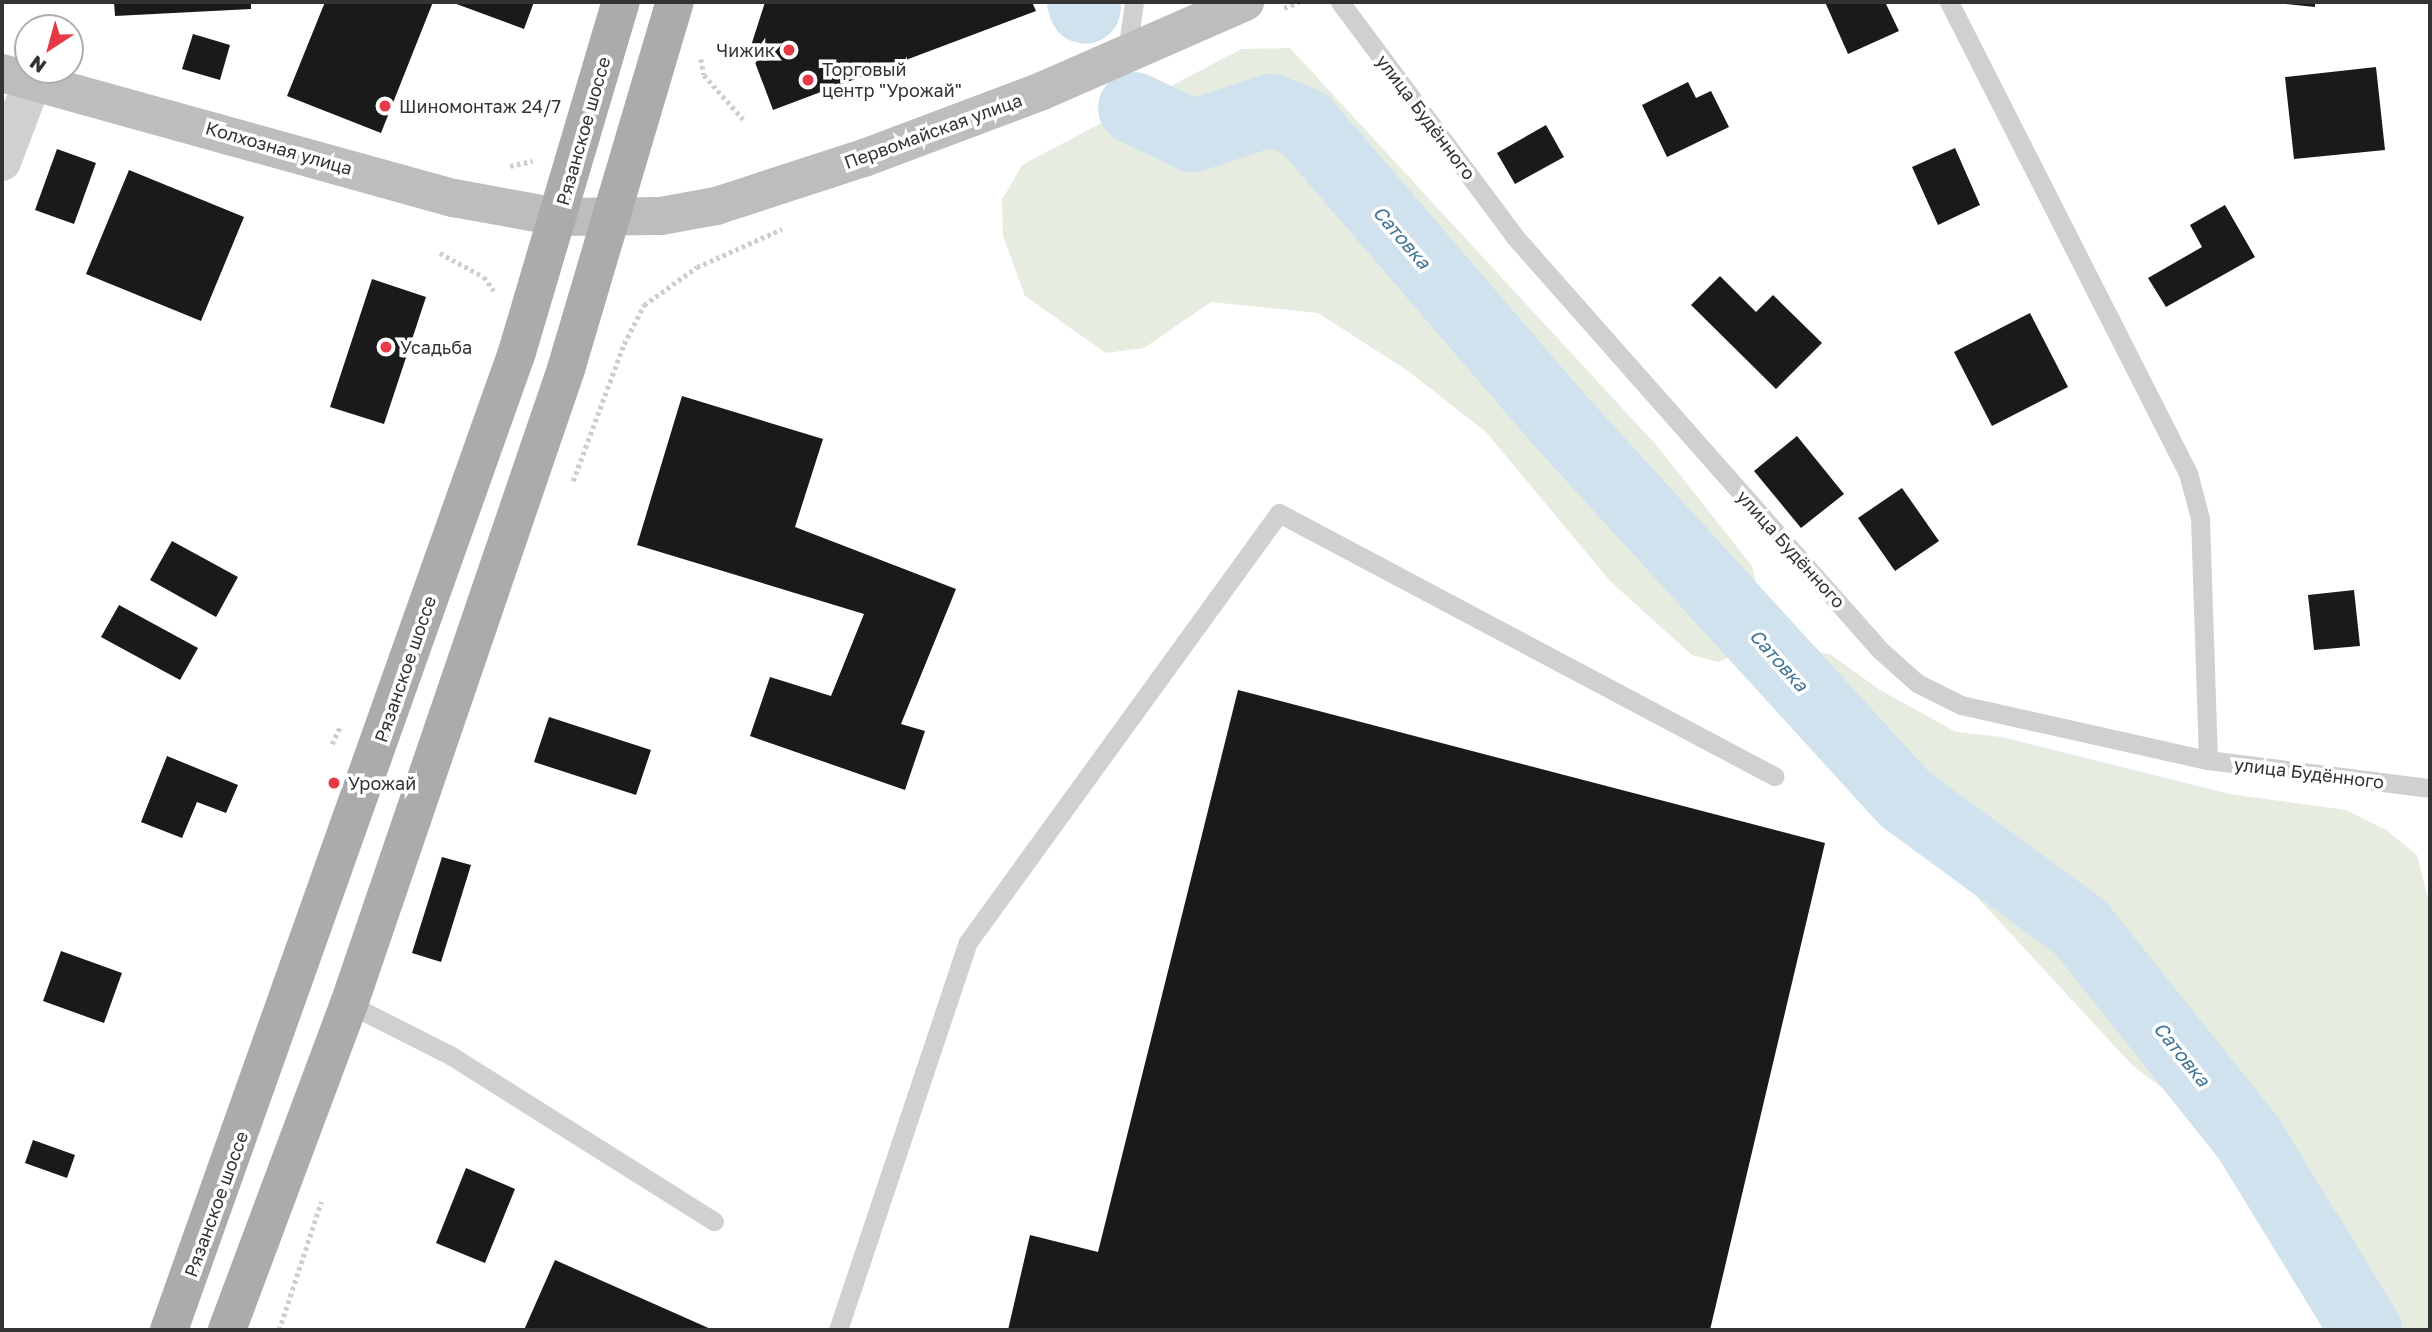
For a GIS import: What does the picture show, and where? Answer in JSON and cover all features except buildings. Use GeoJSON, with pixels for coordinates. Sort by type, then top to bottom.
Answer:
{"type":"FeatureCollection","features":[{"type":"Feature","properties":{"kind":"main road","name":"Рязанское шоссе"},"geometry":{"type":"LineString","coordinates":[[169,1330],[517,352],[621,2]]}},
{"type":"Feature","properties":{"kind":"main road"},"geometry":{"type":"LineString","coordinates":[[227,1330],[349,1004],[566,369],[675,2]]}},
{"type":"Feature","properties":{"kind":"main road","name":"Первомайская улица"},"geometry":{"type":"LineString","coordinates":[[558,217],[609,219],[661,216],[728,202],[889,148],[1042,91],[1245,2]]}},
{"type":"Feature","properties":{"kind":"main road","name":"Колхозная улица"},"geometry":{"type":"LineString","coordinates":[[12,81],[454,198],[558,217]]}},
{"type":"Feature","properties":{"kind":"street"},"geometry":{"type":"LineString","coordinates":[[2,162],[12,81]]}},
{"type":"Feature","properties":{"kind":"lane"},"geometry":{"type":"LineString","coordinates":[[1128,52],[1134,2]]}},
{"type":"Feature","properties":{"kind":"lane","name":"улица Будённого"},"geometry":{"type":"LineString","coordinates":[[1340,2],[1515,237],[1881,650],[1917,683],[1961,705],[2207,761],[2430,788]]}},
{"type":"Feature","properties":{"kind":"lane"},"geometry":{"type":"LineString","coordinates":[[1949,2],[2188,472],[2200,519],[2207,761]]}},
{"type":"Feature","properties":{"kind":"lane"},"geometry":{"type":"LineString","coordinates":[[838,1330],[968,942],[1279,513],[1774,776]]}},
{"type":"Feature","properties":{"kind":"lane"},"geometry":{"type":"LineString","coordinates":[[349,1004],[450,1055],[714,1221]]}},
{"type":"Feature","properties":{"kind":"path"},"geometry":{"type":"LineString","coordinates":[[701,56],[704,75],[743,120]]}},
{"type":"Feature","properties":{"kind":"path"},"geometry":{"type":"LineString","coordinates":[[503,167],[531,161],[536,152]]}},
{"type":"Feature","properties":{"kind":"path"},"geometry":{"type":"LineString","coordinates":[[440,254],[484,277],[497,296]]}},
{"type":"Feature","properties":{"kind":"path"},"geometry":{"type":"LineString","coordinates":[[609,382],[644,305],[697,267]]}},
{"type":"Feature","properties":{"kind":"shaded area"},"geometry":{"type":"Polygon","coordinates":[[[1290,48],[1658,447],[1752,566],[1764,618],[1739,653],[1718,662],[1692,655],[1610,581],[1486,432],[1408,371],[1318,313],[1211,302],[1144,348],[1106,353],[1025,296],[1003,236],[1002,200],[1022,165],[1241,49],[1290,48]]]}},
{"type":"Feature","properties":{"kind":"shaded area"},"geometry":{"type":"Polygon","coordinates":[[[1802,650],[1830,654],[1880,690],[1956,732],[2002,737],[2230,794],[2346,810],[2386,830],[2417,855],[2430,907],[2430,1330],[2344,1330],[2219,1144],[2179,1101],[2132,1065],[1893,806],[1841,761],[1796,711],[1776,682],[1802,650]]]}},
{"type":"Feature","properties":{"kind":"waterway","name":"Сатовка"},"geometry":{"type":"LineString","coordinates":[[1083,2],[1085,8]]}},
{"type":"Feature","properties":{"kind":"waterway","name":"Сатовка"},"geometry":{"type":"LineString","coordinates":[[1134,108],[1193,136],[1271,110],[1305,124],[1566,427],[1905,799],[2080,927],[2249,1139],[2366,1330]]}},
{"type":"Feature","properties":{"kind":"place","name":"Чижик"},"geometry":{"type":"Point","coordinates":[789,50]}},
{"type":"Feature","properties":{"kind":"place","name":"Торговый центр \"Урожай\""},"geometry":{"type":"Point","coordinates":[808,80]}},
{"type":"Feature","properties":{"kind":"place","name":"Шиномонтаж 24/7"},"geometry":{"type":"Point","coordinates":[385,106]}},
{"type":"Feature","properties":{"kind":"place","name":"Усадьба"},"geometry":{"type":"Point","coordinates":[386,347]}},
{"type":"Feature","properties":{"kind":"place","name":"Урожай"},"geometry":{"type":"Point","coordinates":[334,783]}}]}
